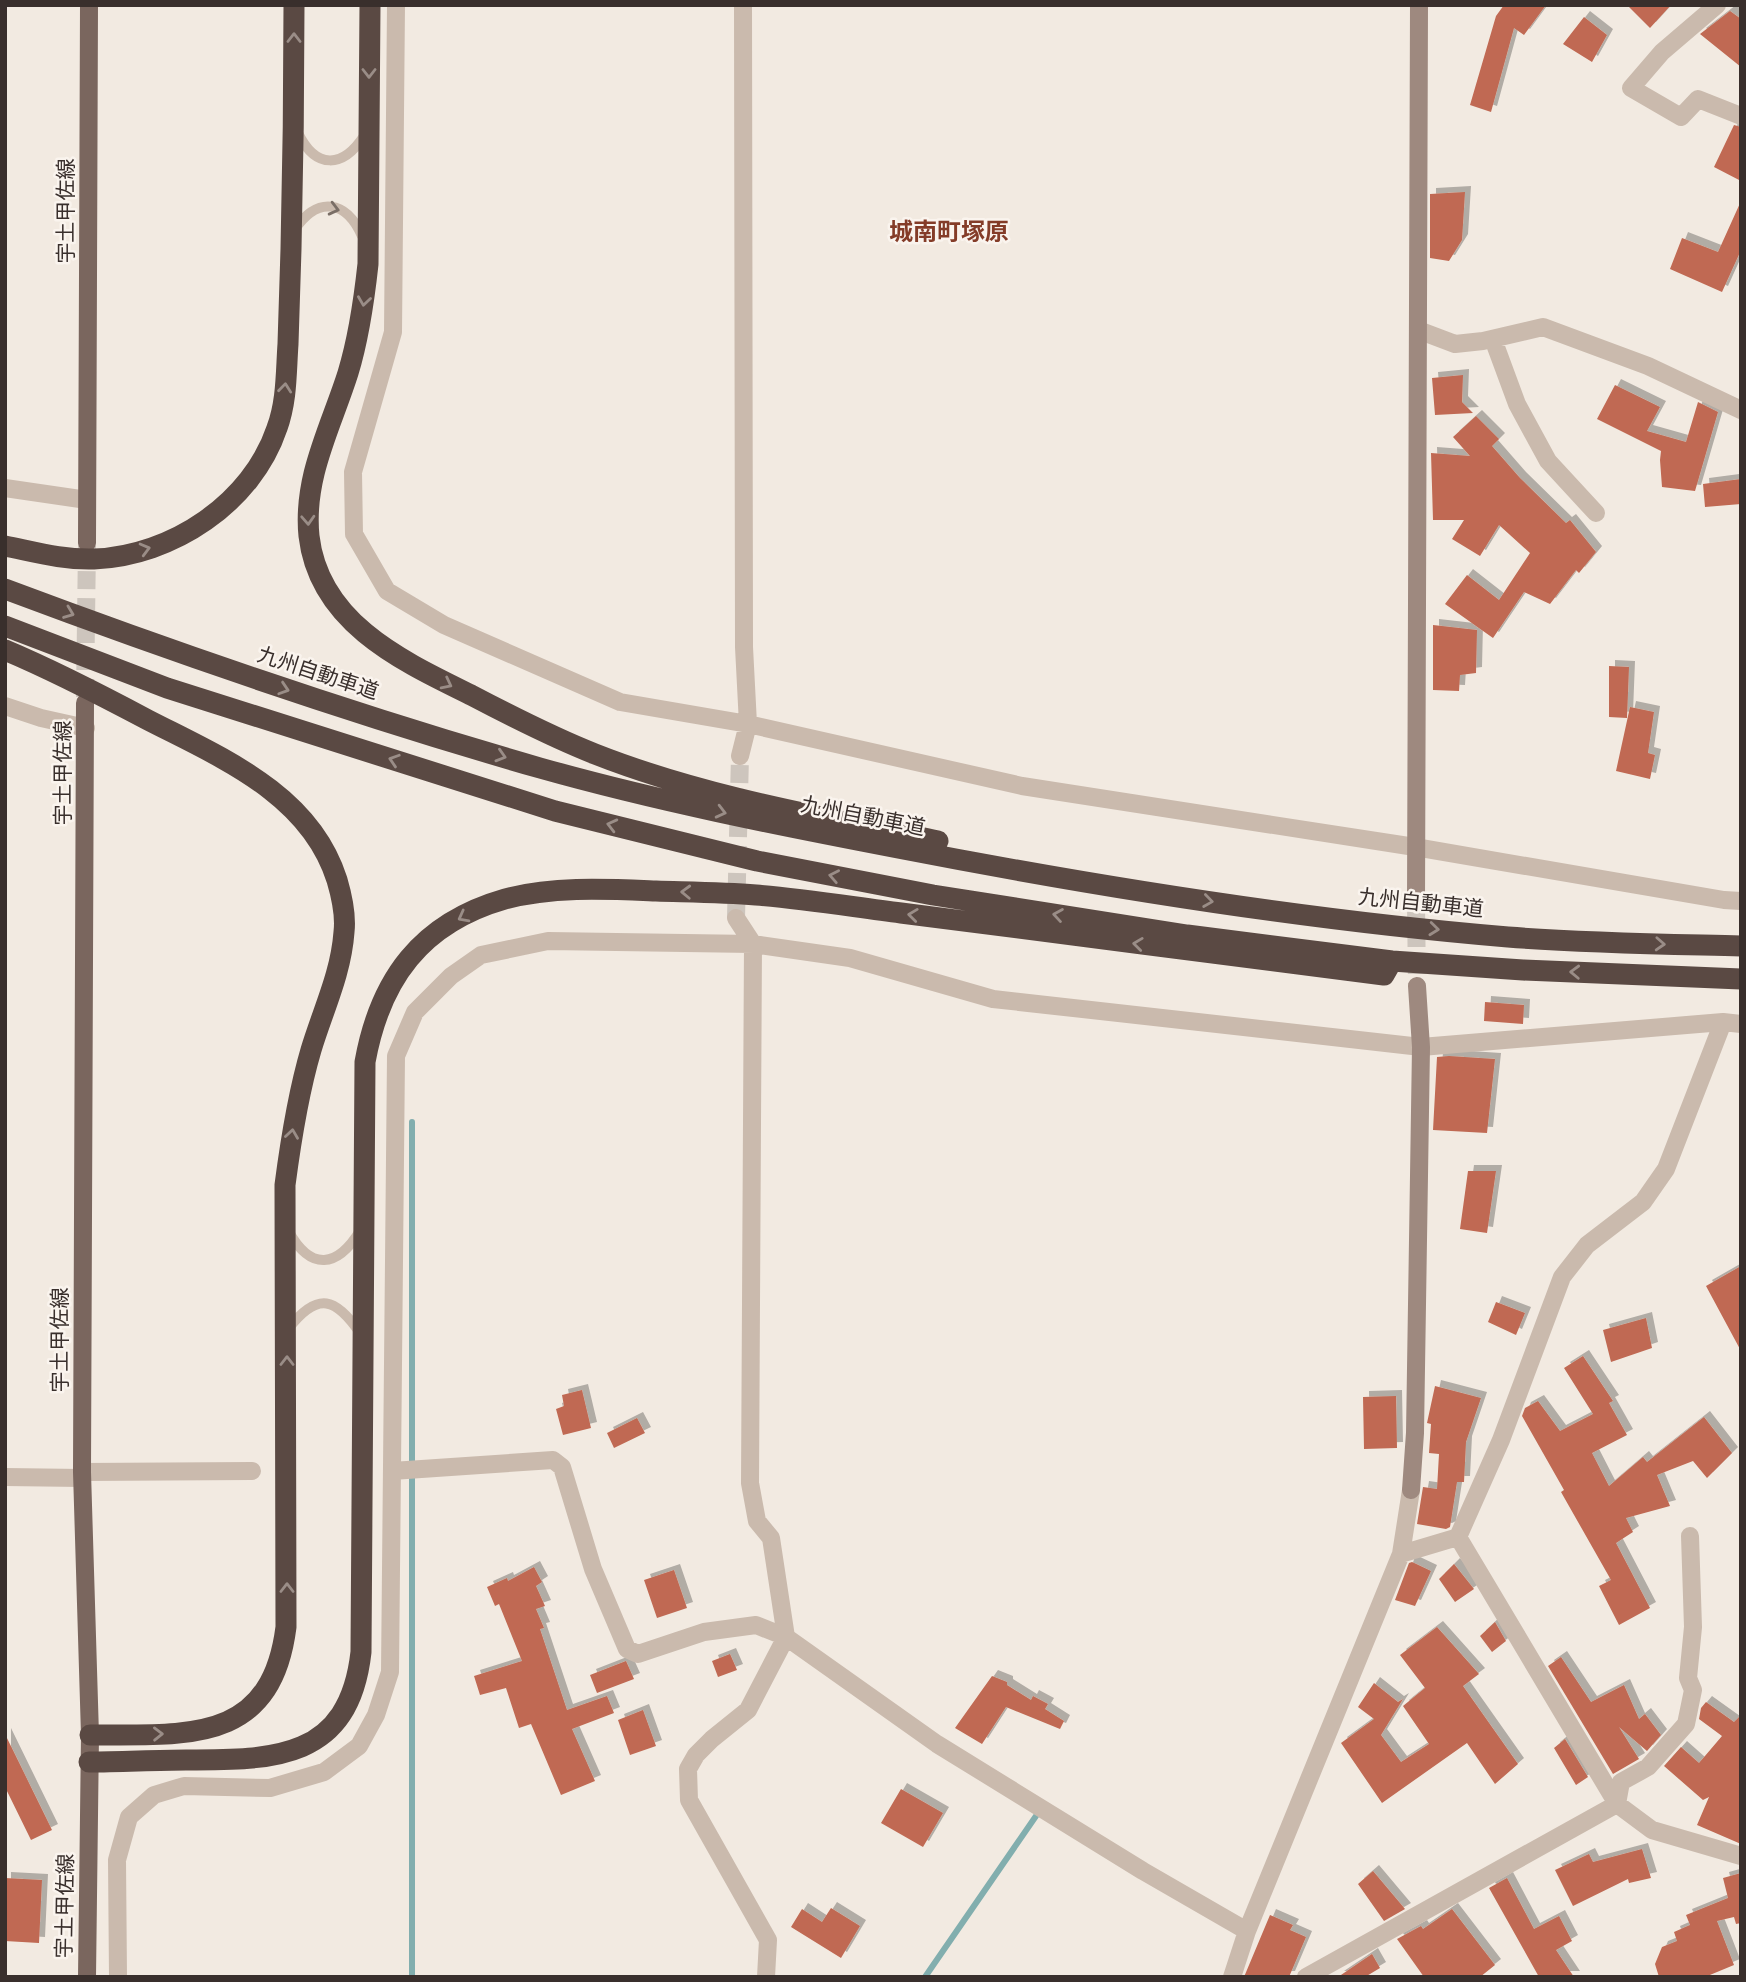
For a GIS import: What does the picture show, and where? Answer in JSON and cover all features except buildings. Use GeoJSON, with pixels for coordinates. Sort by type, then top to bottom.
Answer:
{"type":"FeatureCollection","features":[{"type":"Feature","properties":{"kind":"highway"},"geometry":{"type":"LineString","coordinates":[[5,546],[57,557],[95,559],[159,546],[191,530],[220,509],[245,486],[264,458],[278,427],[286,390],[294,5]]}},
{"type":"Feature","properties":{"kind":"highway"},"geometry":{"type":"LineString","coordinates":[[370,5],[365,299],[348,373],[318,456],[308,510],[310,539],[318,567],[330,595],[352,621],[376,643],[405,663],[545,732],[650,773],[762,804],[961,846],[1140,892]]}},
{"type":"Feature","properties":{"kind":"highway","name":"九州自動車道"},"geometry":{"type":"LineString","coordinates":[[5,589],[252,678],[544,769],[757,821],[1140,892],[1320,917],[1509,937],[1741,946]]}},
{"type":"Feature","properties":{"kind":"highway"},"geometry":{"type":"LineString","coordinates":[[5,626],[167,688],[542,807],[757,861],[973,901],[1187,935],[1392,961],[1522,970],[1741,979]]}},
{"type":"Feature","properties":{"kind":"highway"},"geometry":{"type":"LineString","coordinates":[[5,650],[49,668],[236,765],[266,784],[292,807],[317,837],[333,868],[342,900],[345,930],[337,972],[311,1049],[295,1115],[285,1185],[286,1627],[283,1653],[274,1677],[260,1698],[241,1715],[189,1733],[90,1735]]}},
{"type":"Feature","properties":{"kind":"highway"},"geometry":{"type":"LineString","coordinates":[[89,1762],[249,1760],[275,1756],[318,1737],[335,1723],[349,1702],[358,1679],[361,1652],[365,1062],[370,1032],[380,1004],[396,974],[416,950],[441,929],[472,912],[506,899],[601,889],[757,895],[1384,975],[1392,961]]}},
{"type":"Feature","properties":{"kind":"main road","name":"宇土甲佐線"},"geometry":{"type":"LineString","coordinates":[[87,543],[89,5]]}},
{"type":"Feature","properties":{"kind":"main road","name":"宇土甲佐線"},"geometry":{"type":"LineString","coordinates":[[85,703],[82,1475],[90,1735],[87,1977]]}},
{"type":"Feature","properties":{"kind":"street"},"geometry":{"type":"LineString","coordinates":[[396,5],[393,332],[353,472],[354,534],[387,591],[444,625],[620,702],[747,724],[1022,786],[1741,901]]}},
{"type":"Feature","properties":{"kind":"street"},"geometry":{"type":"LineString","coordinates":[[740,756],[747,724],[744,648],[743,5]]}},
{"type":"Feature","properties":{"kind":"street"},"geometry":{"type":"LineString","coordinates":[[1416,902],[1419,5]]}},
{"type":"Feature","properties":{"kind":"street"},"geometry":{"type":"LineString","coordinates":[[1717,5],[1662,52],[1631,88],[1681,117],[1698,99],[1741,116]]}},
{"type":"Feature","properties":{"kind":"street"},"geometry":{"type":"LineString","coordinates":[[1418,330],[1455,344],[1493,339],[1543,327],[1648,366],[1741,410]]}},
{"type":"Feature","properties":{"kind":"street"},"geometry":{"type":"LineString","coordinates":[[1493,339],[1517,404],[1548,461],[1596,513]]}},
{"type":"Feature","properties":{"kind":"street"},"geometry":{"type":"LineString","coordinates":[[5,488],[87,500]]}},
{"type":"Feature","properties":{"kind":"street"},"geometry":{"type":"LineString","coordinates":[[5,706],[41,718],[86,728]]}},
{"type":"Feature","properties":{"kind":"street"},"geometry":{"type":"LineString","coordinates":[[736,918],[753,944],[750,1483],[757,1521],[771,1538],[786,1637],[748,1710],[712,1739],[696,1755],[688,1769],[689,1800],[768,1940],[766,1977]]}},
{"type":"Feature","properties":{"kind":"street"},"geometry":{"type":"LineString","coordinates":[[118,1977],[117,1860],[129,1817],[154,1795],[184,1786],[270,1788],[324,1772],[359,1746],[376,1715],[390,1671],[396,1056],[415,1012],[452,976],[481,955],[548,941],[753,944],[850,958],[993,999],[1421,1047],[1732,1023],[1666,1169],[1643,1202],[1587,1245],[1562,1276],[1501,1440],[1458,1537],[1401,1554]]}},
{"type":"Feature","properties":{"kind":"street"},"geometry":{"type":"LineString","coordinates":[[1232,1977],[1247,1931],[1401,1554],[1411,1490],[1415,1433],[1421,1047],[1417,986]]}},
{"type":"Feature","properties":{"kind":"street"},"geometry":{"type":"LineString","coordinates":[[392,1471],[553,1460],[562,1467],[593,1569],[627,1649],[638,1654],[704,1632],[756,1625],[786,1637],[937,1744],[1143,1871],[1247,1931]]}},
{"type":"Feature","properties":{"kind":"street"},"geometry":{"type":"LineString","coordinates":[[5,1477],[253,1471]]}},
{"type":"Feature","properties":{"kind":"street"},"geometry":{"type":"LineString","coordinates":[[1617,1804],[1621,1782],[1648,1767],[1686,1724],[1693,1690],[1688,1678],[1693,1627],[1690,1536]]}},
{"type":"Feature","properties":{"kind":"street"},"geometry":{"type":"LineString","coordinates":[[1458,1537],[1617,1804],[1651,1830],[1741,1856]]}},
{"type":"Feature","properties":{"kind":"street"},"geometry":{"type":"LineString","coordinates":[[1306,1977],[1617,1804]]}},
{"type":"Feature","properties":{"kind":"lane"},"geometry":{"type":"LineString","coordinates":[[293,122],[312,155],[322,161],[333,161],[346,156],[357,147],[368,130]]}},
{"type":"Feature","properties":{"kind":"lane"},"geometry":{"type":"LineString","coordinates":[[291,235],[300,222],[321,206],[335,206],[347,213],[356,223],[367,248]]}},
{"type":"Feature","properties":{"kind":"lane"},"geometry":{"type":"LineString","coordinates":[[285,1224],[297,1246],[316,1261],[327,1261],[351,1246],[363,1224]]}},
{"type":"Feature","properties":{"kind":"lane"},"geometry":{"type":"LineString","coordinates":[[286,1331],[309,1308],[331,1303],[351,1320],[363,1338]]}},
{"type":"Feature","properties":{"kind":"waterway"},"geometry":{"type":"LineString","coordinates":[[412,1122],[412,1977]]}},
{"type":"Feature","properties":{"kind":"waterway"},"geometry":{"type":"LineString","coordinates":[[925,1977],[1036,1816]]}},
{"type":"Feature","properties":{"kind":"tunnel"},"geometry":{"type":"LineString","coordinates":[[85,697],[87,546]]}},
{"type":"Feature","properties":{"kind":"tunnel"},"geometry":{"type":"LineString","coordinates":[[736,918],[740,756]]}},
{"type":"Feature","properties":{"kind":"tunnel"},"geometry":{"type":"LineString","coordinates":[[1416,902],[1417,986]]}},
{"type":"Feature","properties":{"kind":"district","name":"城南町塚原"},"geometry":{"type":"Point","coordinates":[949,232]}}]}
